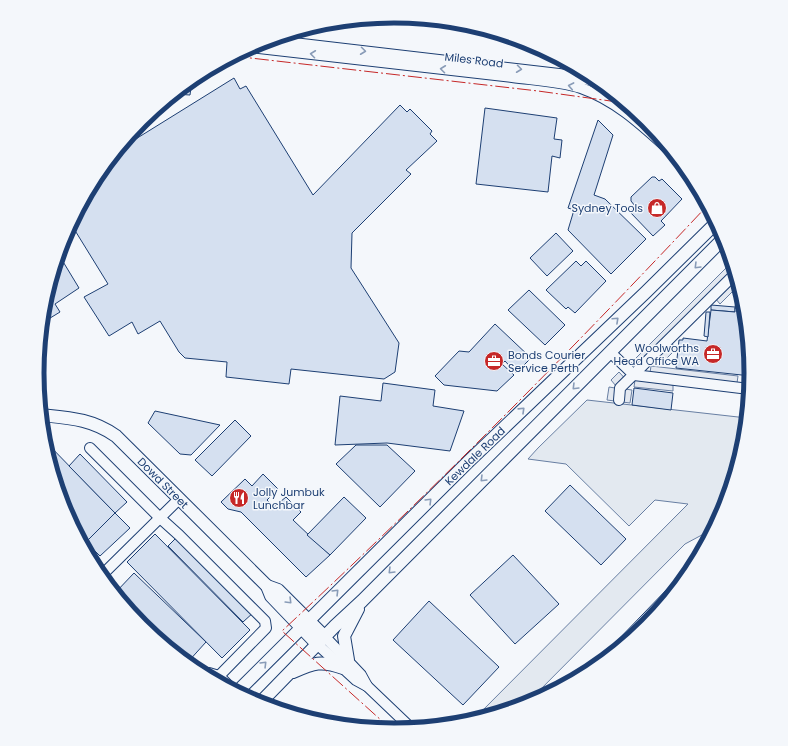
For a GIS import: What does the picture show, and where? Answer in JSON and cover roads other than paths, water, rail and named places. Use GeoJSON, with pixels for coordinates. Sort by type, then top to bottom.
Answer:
{"type":"FeatureCollection","features":[{"type":"Feature","properties":{"kind":"main road","name":"Kewdale Road"},"geometry":{"type":"LineString","coordinates":[[241,688],[469,461],[712,227]]}},
{"type":"Feature","properties":{"kind":"main road","name":"Kewdale Road"},"geometry":{"type":"LineString","coordinates":[[266,698],[321,640],[362,601],[719,243]]}},
{"type":"Feature","properties":{"kind":"main road"},"geometry":{"type":"LineString","coordinates":[[596,339],[610,352]]}},
{"type":"Feature","properties":{"kind":"main road","name":"Dowd Street"},"geometry":{"type":"LineString","coordinates":[[47,416],[92,422],[105,428],[127,446],[267,586],[271,596],[305,624],[321,640]]}},
{"type":"Feature","properties":{"kind":"main road"},"geometry":{"type":"LineString","coordinates":[[288,674],[317,663],[326,662],[346,664],[344,636],[362,601]]}},
{"type":"Feature","properties":{"kind":"street","name":"Miles Road"},"geometry":{"type":"LineString","coordinates":[[282,42],[559,74],[583,79]]}},
{"type":"Feature","properties":{"kind":"street","name":"Miles Road"},"geometry":{"type":"LineString","coordinates":[[264,49],[550,82],[580,88],[601,96],[617,105],[638,123]]}},
{"type":"Feature","properties":{"kind":"street"},"geometry":{"type":"LineString","coordinates":[[619,400],[620,388],[731,278]]}},
{"type":"Feature","properties":{"kind":"street"},"geometry":{"type":"LineString","coordinates":[[610,352],[634,375],[743,388]]}},
{"type":"Feature","properties":{"kind":"street"},"geometry":{"type":"LineString","coordinates":[[90,448],[180,535],[265,621],[266,628],[219,676]]}},
{"type":"Feature","properties":{"kind":"street"},"geometry":{"type":"LineString","coordinates":[[105,571],[179,499]]}},
{"type":"Feature","properties":{"kind":"street","name":"Dowd Street"},"geometry":{"type":"LineString","coordinates":[[321,640],[346,664],[356,680],[368,686],[405,723]]}},
{"type":"Feature","properties":{"kind":"place","name":"Sydney Tools"},"geometry":{"type":"Point","coordinates":[657,208]}},
{"type":"Feature","properties":{"kind":"place","name":"Woolworths Head Office WA"},"geometry":{"type":"Point","coordinates":[713,354]}},
{"type":"Feature","properties":{"kind":"place","name":"Bonds Courier Service Perth"},"geometry":{"type":"Point","coordinates":[494,361]}},
{"type":"Feature","properties":{"kind":"place","name":"Jolly Jumbuk Lunchbar"},"geometry":{"type":"Point","coordinates":[239,498]}}]}
